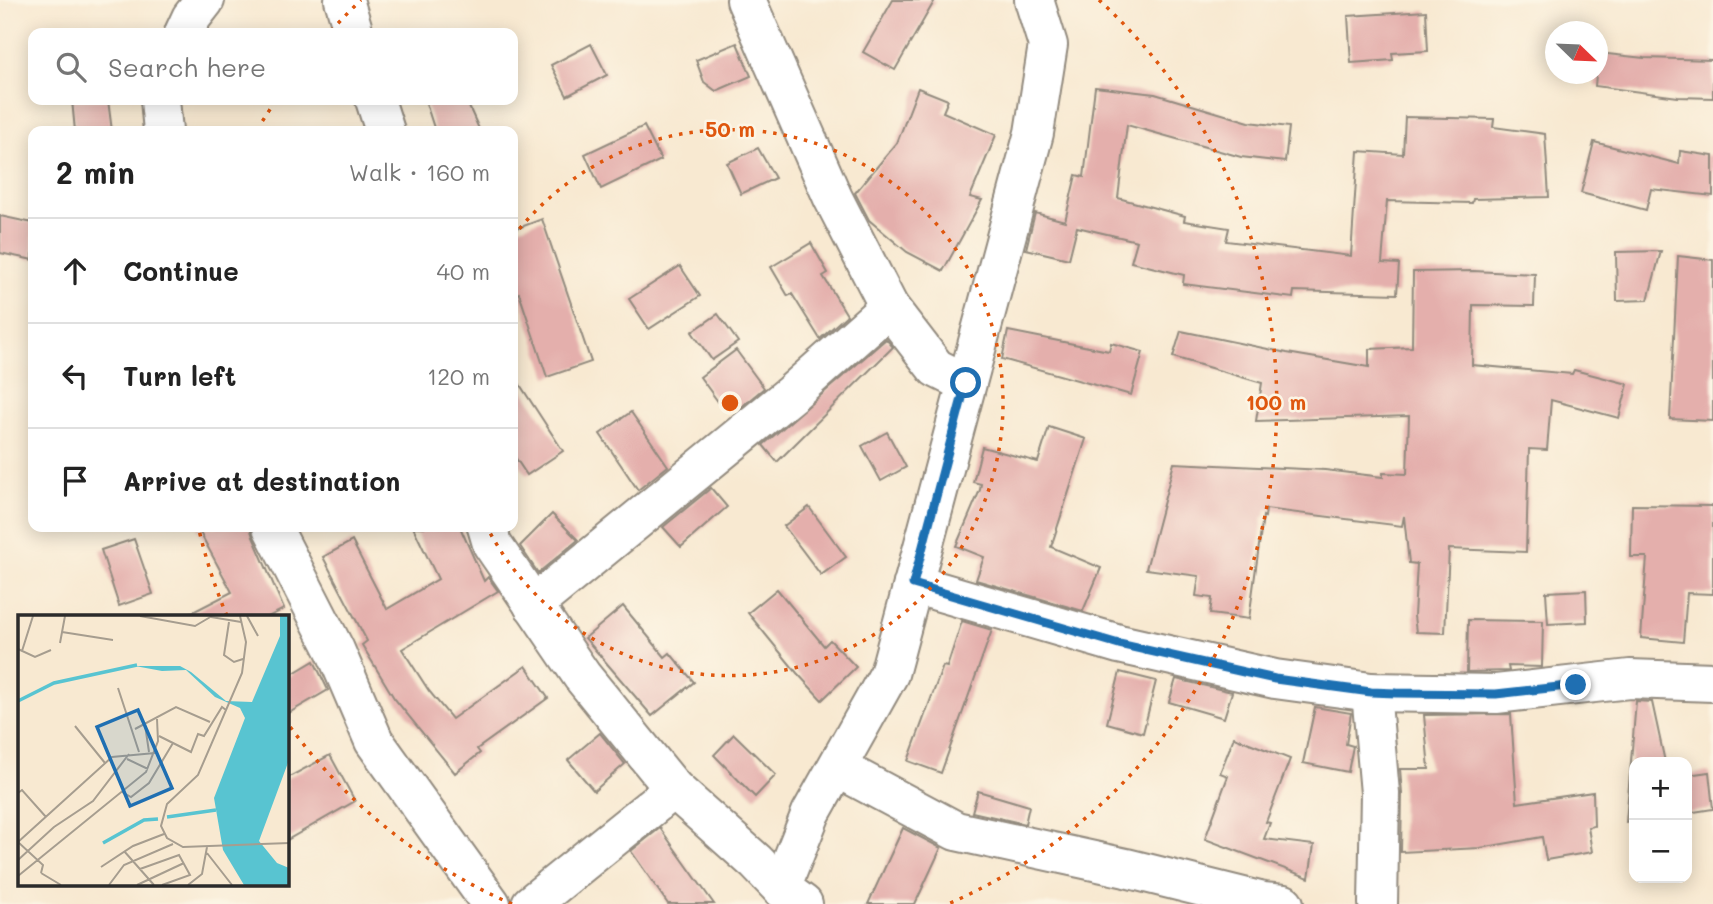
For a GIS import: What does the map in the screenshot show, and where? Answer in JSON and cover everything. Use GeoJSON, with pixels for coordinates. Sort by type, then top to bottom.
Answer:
{"type":"FeatureCollection","features":[{"type":"Feature","properties":{"kind":"street"},"geometry":{"type":"LineString","coordinates":[[186,28],[205,0]]}},
{"type":"Feature","properties":{"kind":"street"},"geometry":{"type":"LineString","coordinates":[[344,0],[352,28]]}},
{"type":"Feature","properties":{"kind":"street"},"geometry":{"type":"LineString","coordinates":[[746,0],[833,198],[889,307],[936,368],[966,383]]}},
{"type":"Feature","properties":{"kind":"street"},"geometry":{"type":"LineString","coordinates":[[792,896],[811,813],[889,674],[1034,133],[1048,45],[1034,0]]}},
{"type":"Feature","properties":{"kind":"street"},"geometry":{"type":"LineString","coordinates":[[160,105],[163,126]]}},
{"type":"Feature","properties":{"kind":"street"},"geometry":{"type":"LineString","coordinates":[[377,105],[383,126]]}},
{"type":"Feature","properties":{"kind":"street"},"geometry":{"type":"LineString","coordinates":[[533,605],[780,403],[889,307]]}},
{"type":"Feature","properties":{"kind":"street"},"geometry":{"type":"LineString","coordinates":[[275,532],[335,650],[374,741],[491,904]]}},
{"type":"Feature","properties":{"kind":"street"},"geometry":{"type":"LineString","coordinates":[[488,532],[492,544],[582,676],[674,789],[792,896]]}},
{"type":"Feature","properties":{"kind":"street"},"geometry":{"type":"LineString","coordinates":[[913,584],[1119,644],[1275,679],[1371,692],[1496,694],[1630,679],[1713,682]]}},
{"type":"Feature","properties":{"kind":"street"},"geometry":{"type":"LineString","coordinates":[[1371,692],[1380,793],[1378,904]]}},
{"type":"Feature","properties":{"kind":"street"},"geometry":{"type":"LineString","coordinates":[[838,768],[956,831],[1126,868],[1263,902],[1284,904]]}},
{"type":"Feature","properties":{"kind":"street"},"geometry":{"type":"LineString","coordinates":[[531,904],[674,789]]}},
{"type":"Feature","properties":{"kind":"building"},"geometry":{"type":"Polygon","coordinates":[[[893,0],[935,0],[895,70],[863,52],[893,0]]]}},
{"type":"Feature","properties":{"kind":"building"},"geometry":{"type":"Polygon","coordinates":[[[1426,11],[1428,51],[1392,53],[1393,60],[1351,63],[1348,16],[1426,11]]]}},
{"type":"Feature","properties":{"kind":"building"},"geometry":{"type":"Polygon","coordinates":[[[737,43],[751,76],[716,91],[704,82],[696,60],[737,43]]]}},
{"type":"Feature","properties":{"kind":"building"},"geometry":{"type":"Polygon","coordinates":[[[591,44],[607,75],[567,96],[551,65],[591,44]]]}},
{"type":"Feature","properties":{"kind":"building"},"geometry":{"type":"Polygon","coordinates":[[[1608,54],[1713,60],[1713,98],[1678,97],[1595,86],[1608,84],[1608,54]]]}},
{"type":"Feature","properties":{"kind":"building"},"geometry":{"type":"Polygon","coordinates":[[[1095,87],[1155,94],[1249,122],[1289,127],[1285,162],[1241,157],[1127,125],[1118,198],[1185,216],[1184,221],[1229,228],[1226,241],[1351,256],[1358,151],[1403,154],[1405,117],[1494,119],[1493,127],[1545,134],[1549,197],[1473,199],[1472,203],[1387,201],[1382,263],[1399,264],[1397,294],[1294,291],[1293,298],[1183,284],[1184,275],[1131,262],[1137,241],[1077,227],[1069,259],[1026,249],[1035,213],[1065,221],[1076,175],[1084,177],[1095,87]]]}},
{"type":"Feature","properties":{"kind":"building"},"geometry":{"type":"Polygon","coordinates":[[[918,88],[948,100],[943,112],[996,135],[970,197],[982,200],[943,271],[907,252],[869,220],[855,193],[897,143],[918,88]]]}},
{"type":"Feature","properties":{"kind":"building"},"geometry":{"type":"Polygon","coordinates":[[[72,105],[109,105],[111,126],[75,126],[72,105]]]}},
{"type":"Feature","properties":{"kind":"building"},"geometry":{"type":"Polygon","coordinates":[[[427,105],[468,105],[478,126],[433,126],[427,105]]]}},
{"type":"Feature","properties":{"kind":"building"},"geometry":{"type":"Polygon","coordinates":[[[644,126],[661,160],[601,189],[585,154],[644,126]]]}},
{"type":"Feature","properties":{"kind":"building"},"geometry":{"type":"Polygon","coordinates":[[[1594,142],[1679,164],[1680,151],[1713,156],[1713,196],[1651,189],[1646,210],[1581,193],[1594,142]]]}},
{"type":"Feature","properties":{"kind":"building"},"geometry":{"type":"Polygon","coordinates":[[[758,148],[775,178],[741,194],[727,163],[758,148]]]}},
{"type":"Feature","properties":{"kind":"building"},"geometry":{"type":"Polygon","coordinates":[[[0,216],[28,222],[28,259],[0,253],[0,216]]]}},
{"type":"Feature","properties":{"kind":"building"},"geometry":{"type":"Polygon","coordinates":[[[542,219],[591,362],[547,377],[518,293],[518,228],[542,219]]]}},
{"type":"Feature","properties":{"kind":"building"},"geometry":{"type":"Polygon","coordinates":[[[811,243],[828,273],[823,276],[847,315],[820,339],[792,294],[788,296],[771,267],[811,243]]]}},
{"type":"Feature","properties":{"kind":"building"},"geometry":{"type":"Polygon","coordinates":[[[1661,251],[1648,300],[1617,301],[1616,252],[1661,251]]]}},
{"type":"Feature","properties":{"kind":"building"},"geometry":{"type":"Polygon","coordinates":[[[1678,256],[1713,260],[1713,421],[1670,419],[1678,256]]]}},
{"type":"Feature","properties":{"kind":"building"},"geometry":{"type":"Polygon","coordinates":[[[680,266],[700,296],[649,329],[629,299],[680,266]]]}},
{"type":"Feature","properties":{"kind":"building"},"geometry":{"type":"Polygon","coordinates":[[[1413,272],[1535,274],[1534,306],[1473,305],[1472,365],[1572,374],[1574,370],[1628,384],[1619,418],[1551,400],[1547,450],[1529,449],[1526,552],[1449,549],[1445,633],[1416,632],[1414,616],[1417,564],[1409,563],[1404,516],[1402,526],[1266,509],[1249,619],[1210,614],[1212,598],[1196,596],[1199,576],[1146,569],[1174,463],[1325,470],[1383,477],[1383,473],[1407,474],[1409,416],[1256,421],[1262,383],[1173,357],[1181,331],[1369,367],[1369,349],[1412,347],[1413,272]]]}},
{"type":"Feature","properties":{"kind":"building"},"geometry":{"type":"Polygon","coordinates":[[[718,314],[738,342],[712,360],[692,332],[718,314]]]}},
{"type":"Feature","properties":{"kind":"building"},"geometry":{"type":"Polygon","coordinates":[[[1008,331],[1109,351],[1111,343],[1143,352],[1131,395],[1002,359],[1008,331]]]}},
{"type":"Feature","properties":{"kind":"building"},"geometry":{"type":"Polygon","coordinates":[[[886,339],[893,347],[777,462],[763,445],[886,339]]]}},
{"type":"Feature","properties":{"kind":"building"},"geometry":{"type":"Polygon","coordinates":[[[736,350],[764,388],[735,412],[727,403],[722,407],[700,377],[736,350]]]}},
{"type":"Feature","properties":{"kind":"building"},"geometry":{"type":"Polygon","coordinates":[[[518,382],[563,451],[527,475],[518,462],[518,382]]]}},
{"type":"Feature","properties":{"kind":"building"},"geometry":{"type":"Polygon","coordinates":[[[631,412],[668,466],[638,490],[600,434],[631,412]]]}},
{"type":"Feature","properties":{"kind":"building"},"geometry":{"type":"Polygon","coordinates":[[[1049,427],[1086,439],[1051,547],[1101,568],[1083,611],[976,580],[984,557],[956,546],[980,490],[981,484],[973,482],[982,447],[1038,462],[1049,427]]]}},
{"type":"Feature","properties":{"kind":"building"},"geometry":{"type":"Polygon","coordinates":[[[887,432],[906,467],[881,481],[862,446],[887,432]]]}},
{"type":"Feature","properties":{"kind":"building"},"geometry":{"type":"Polygon","coordinates":[[[711,488],[727,507],[681,547],[663,527],[711,488]]]}},
{"type":"Feature","properties":{"kind":"building"},"geometry":{"type":"Polygon","coordinates":[[[1632,505],[1713,506],[1713,594],[1687,593],[1683,642],[1641,638],[1647,557],[1631,557],[1632,505]]]}},
{"type":"Feature","properties":{"kind":"building"},"geometry":{"type":"Polygon","coordinates":[[[809,507],[846,557],[821,575],[784,526],[809,507]]]}},
{"type":"Feature","properties":{"kind":"building"},"geometry":{"type":"Polygon","coordinates":[[[552,514],[578,540],[538,573],[520,546],[552,514]]]}},
{"type":"Feature","properties":{"kind":"building"},"geometry":{"type":"Polygon","coordinates":[[[200,532],[252,532],[284,609],[272,615],[187,615],[232,592],[200,532]]]}},
{"type":"Feature","properties":{"kind":"building"},"geometry":{"type":"Polygon","coordinates":[[[415,532],[462,532],[484,581],[488,577],[498,591],[402,649],[429,691],[452,719],[526,666],[548,698],[477,749],[480,753],[455,773],[394,698],[362,645],[367,641],[323,557],[352,541],[387,609],[438,579],[415,532]]]}},
{"type":"Feature","properties":{"kind":"building"},"geometry":{"type":"Polygon","coordinates":[[[134,539],[153,594],[119,606],[101,550],[134,539]]]}},
{"type":"Feature","properties":{"kind":"building"},"geometry":{"type":"Polygon","coordinates":[[[777,589],[824,646],[830,640],[856,667],[822,700],[748,613],[777,589]]]}},
{"type":"Feature","properties":{"kind":"building"},"geometry":{"type":"Polygon","coordinates":[[[1586,590],[1587,622],[1548,624],[1546,592],[1586,590]]]}},
{"type":"Feature","properties":{"kind":"building"},"geometry":{"type":"Polygon","coordinates":[[[623,606],[665,657],[670,653],[694,682],[652,716],[585,638],[623,606]]]}},
{"type":"Feature","properties":{"kind":"building"},"geometry":{"type":"Polygon","coordinates":[[[1468,620],[1543,621],[1542,667],[1508,666],[1509,671],[1467,672],[1468,620]]]}},
{"type":"Feature","properties":{"kind":"building"},"geometry":{"type":"Polygon","coordinates":[[[962,621],[992,630],[941,773],[908,761],[943,666],[947,667],[962,621]]]}},
{"type":"Feature","properties":{"kind":"building"},"geometry":{"type":"Polygon","coordinates":[[[314,661],[328,690],[289,713],[289,676],[314,661]]]}},
{"type":"Feature","properties":{"kind":"building"},"geometry":{"type":"Polygon","coordinates":[[[1120,672],[1156,681],[1143,733],[1107,723],[1120,672]]]}},
{"type":"Feature","properties":{"kind":"building"},"geometry":{"type":"Polygon","coordinates":[[[1176,679],[1232,692],[1224,718],[1169,702],[1176,679]]]}},
{"type":"Feature","properties":{"kind":"building"},"geometry":{"type":"Polygon","coordinates":[[[1636,701],[1652,702],[1664,757],[1631,757],[1636,701]]]}},
{"type":"Feature","properties":{"kind":"building"},"geometry":{"type":"Polygon","coordinates":[[[1315,707],[1351,713],[1346,744],[1353,746],[1348,772],[1303,763],[1315,707]]]}},
{"type":"Feature","properties":{"kind":"building"},"geometry":{"type":"Polygon","coordinates":[[[1511,714],[1517,803],[1593,792],[1594,826],[1588,827],[1592,852],[1546,860],[1542,837],[1480,848],[1401,852],[1400,769],[1429,769],[1424,715],[1511,714]]]}},
{"type":"Feature","properties":{"kind":"building"},"geometry":{"type":"Polygon","coordinates":[[[600,733],[625,764],[594,791],[568,760],[600,733]]]}},
{"type":"Feature","properties":{"kind":"building"},"geometry":{"type":"Polygon","coordinates":[[[734,734],[776,775],[755,797],[714,755],[734,734]]]}},
{"type":"Feature","properties":{"kind":"building"},"geometry":{"type":"Polygon","coordinates":[[[1234,737],[1290,759],[1266,822],[1270,823],[1264,839],[1314,845],[1309,878],[1205,839],[1228,776],[1220,773],[1234,737]]]}},
{"type":"Feature","properties":{"kind":"building"},"geometry":{"type":"Polygon","coordinates":[[[330,755],[355,801],[289,839],[289,777],[330,755]]]}},
{"type":"Feature","properties":{"kind":"building"},"geometry":{"type":"Polygon","coordinates":[[[1709,772],[1713,809],[1692,812],[1692,774],[1709,772]]]}},
{"type":"Feature","properties":{"kind":"building"},"geometry":{"type":"Polygon","coordinates":[[[1629,786],[1629,821],[1626,822],[1629,786]]]}},
{"type":"Feature","properties":{"kind":"building"},"geometry":{"type":"Polygon","coordinates":[[[978,791],[1029,806],[1025,824],[972,812],[978,791]]]}},
{"type":"Feature","properties":{"kind":"building"},"geometry":{"type":"Polygon","coordinates":[[[660,828],[714,904],[668,904],[631,851],[660,828]]]}},
{"type":"Feature","properties":{"kind":"building"},"geometry":{"type":"Polygon","coordinates":[[[903,828],[941,848],[915,904],[868,904],[903,828]]]}},
{"type":"Feature","properties":{"kind":"route"},"geometry":{"type":"LineString","coordinates":[[966,383],[913,584],[1119,644],[1275,679],[1396,693],[1496,694],[1576,685]]}}]}
